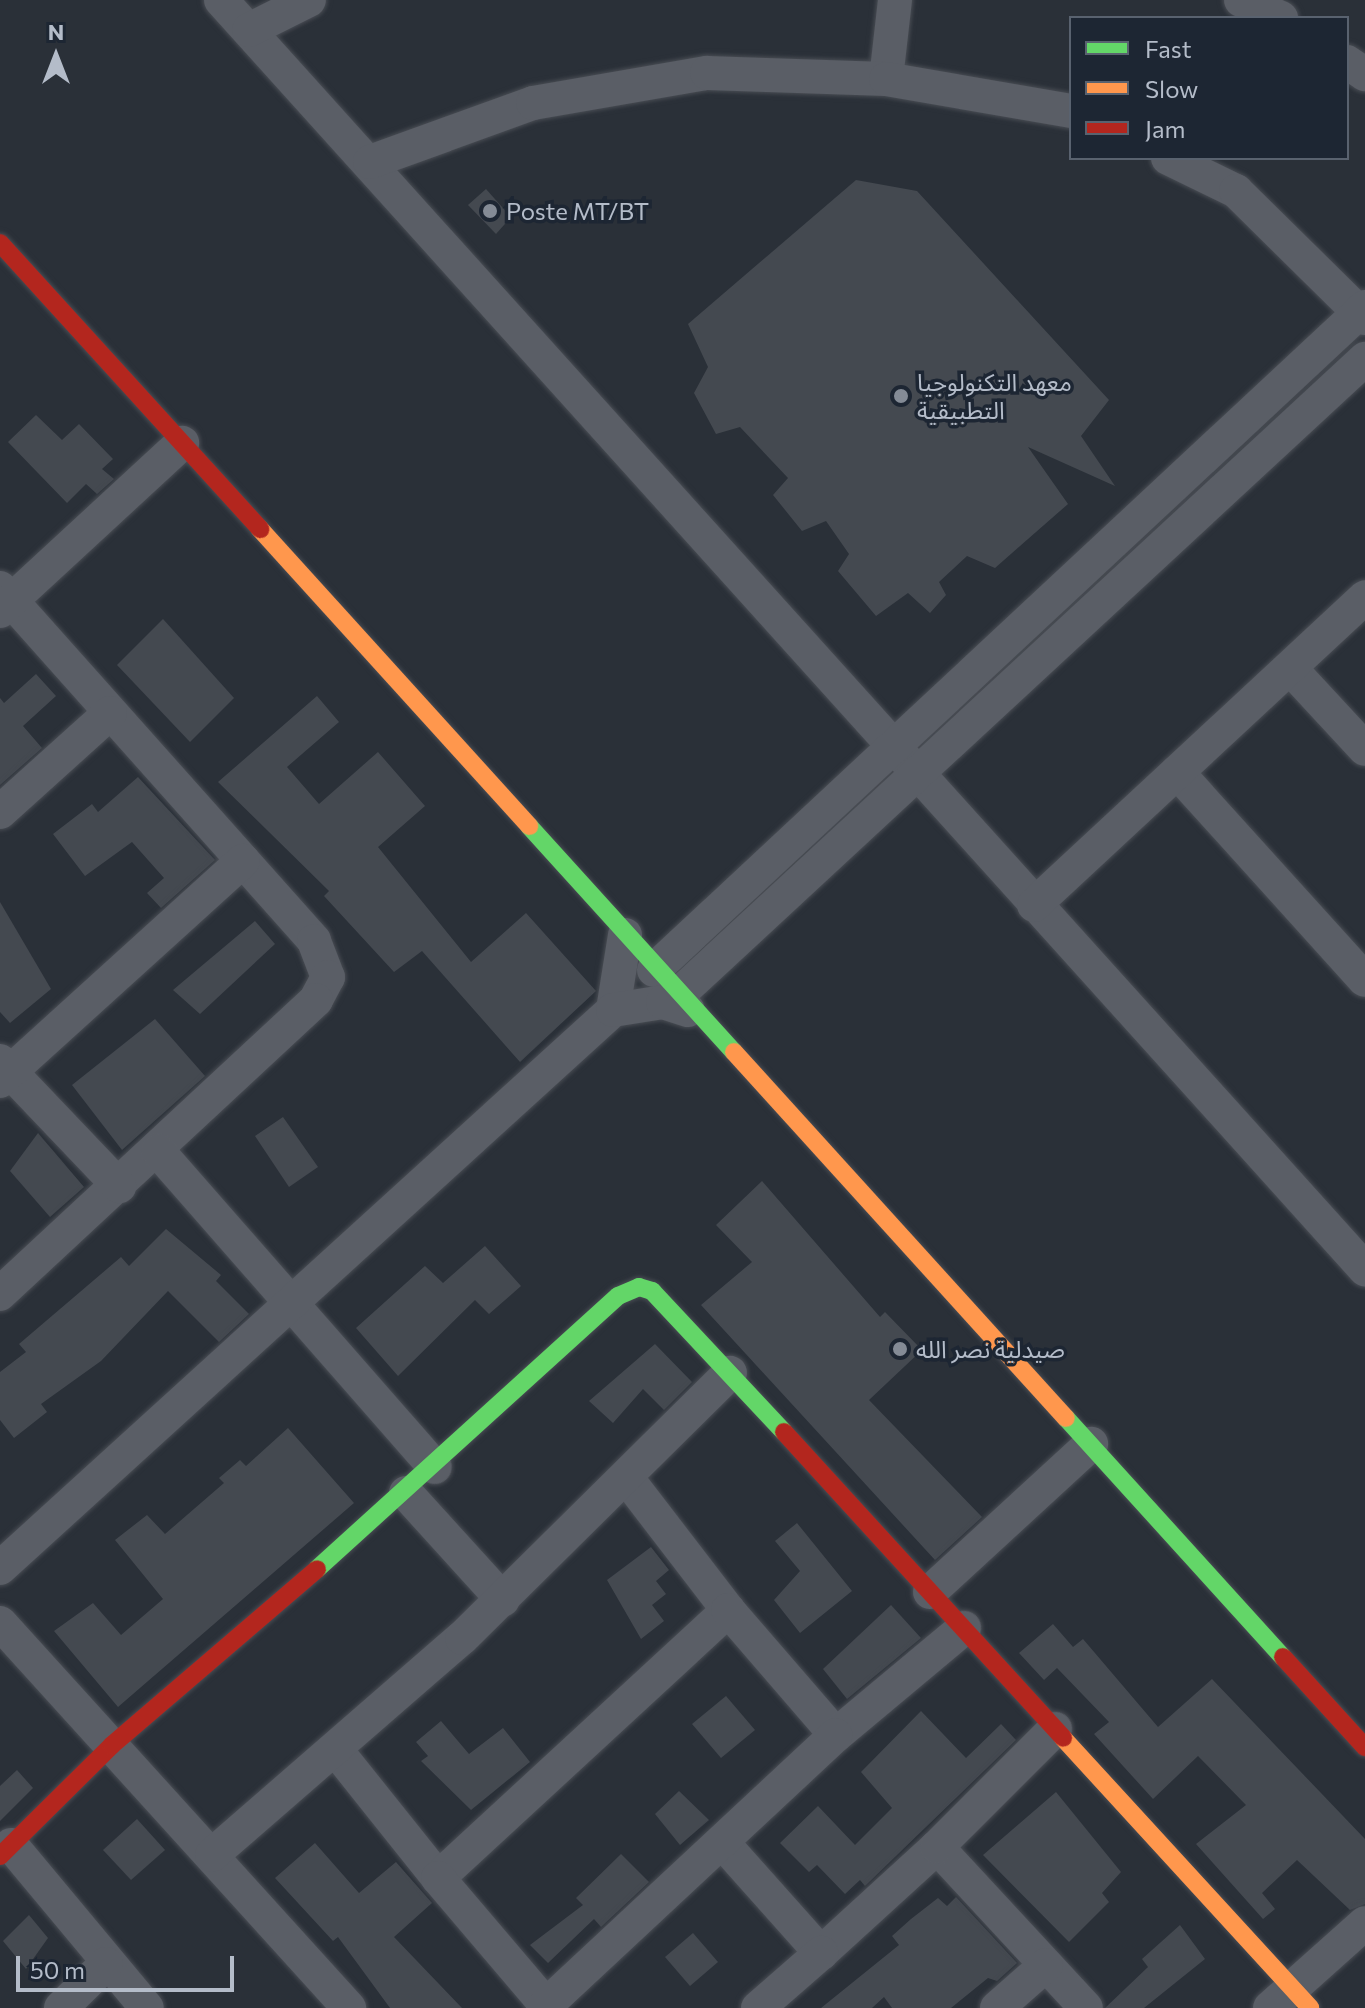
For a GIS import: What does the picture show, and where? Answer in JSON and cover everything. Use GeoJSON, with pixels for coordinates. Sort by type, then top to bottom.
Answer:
{"type":"FeatureCollection","features":[{"type":"Feature","properties":{"kind":"main road"},"geometry":{"type":"LineString","coordinates":[[0,243],[625,935],[682,1003],[1091,1444],[1365,1747]]}},
{"type":"Feature","properties":{"kind":"main road"},"geometry":{"type":"LineString","coordinates":[[5,1850],[112,1745],[406,1493],[628,1289],[652,1291],[1055,1729],[1291,2001]]}},
{"type":"Feature","properties":{"kind":"street"},"geometry":{"type":"LineString","coordinates":[[221,0],[897,746],[916,775],[1363,1263]]}},
{"type":"Feature","properties":{"kind":"street"},"geometry":{"type":"LineString","coordinates":[[249,30],[309,0]]}},
{"type":"Feature","properties":{"kind":"street"},"geometry":{"type":"LineString","coordinates":[[886,79],[895,0]]}},
{"type":"Feature","properties":{"kind":"street"},"geometry":{"type":"LineString","coordinates":[[1241,0],[1277,16]]}},
{"type":"Feature","properties":{"kind":"street"},"geometry":{"type":"LineString","coordinates":[[370,162],[533,103],[707,73],[886,79],[1069,111]]}},
{"type":"Feature","properties":{"kind":"street"},"geometry":{"type":"LineString","coordinates":[[654,970],[1363,313],[1236,191],[1172,160]]}},
{"type":"Feature","properties":{"kind":"street"},"geometry":{"type":"LineString","coordinates":[[0,1568],[293,1305],[613,1010],[663,1002],[682,1003],[916,775],[1365,359]]}},
{"type":"Feature","properties":{"kind":"street"},"geometry":{"type":"LineString","coordinates":[[0,1294],[158,1151],[316,1000],[328,977],[314,941],[110,713],[3,600],[182,443]]}},
{"type":"Feature","properties":{"kind":"street"},"geometry":{"type":"LineString","coordinates":[[1034,905],[1365,597]]}},
{"type":"Feature","properties":{"kind":"street"},"geometry":{"type":"LineString","coordinates":[[1290,668],[1365,749]]}},
{"type":"Feature","properties":{"kind":"street"},"geometry":{"type":"LineString","coordinates":[[0,812],[110,713]]}},
{"type":"Feature","properties":{"kind":"street"},"geometry":{"type":"LineString","coordinates":[[1177,772],[1365,980]]}},
{"type":"Feature","properties":{"kind":"street"},"geometry":{"type":"LineString","coordinates":[[119,1186],[3,1071],[243,861]]}},
{"type":"Feature","properties":{"kind":"street"},"geometry":{"type":"LineString","coordinates":[[613,1010],[625,935]]}},
{"type":"Feature","properties":{"kind":"street"},"geometry":{"type":"LineString","coordinates":[[158,1151],[435,1467]]}},
{"type":"Feature","properties":{"kind":"street"},"geometry":{"type":"LineString","coordinates":[[212,1855],[336,1750],[503,1600],[730,1373]]}},
{"type":"Feature","properties":{"kind":"street"},"geometry":{"type":"LineString","coordinates":[[930,1592],[1091,1444]]}},
{"type":"Feature","properties":{"kind":"street"},"geometry":{"type":"LineString","coordinates":[[626,1477],[728,1610],[836,1735]]}},
{"type":"Feature","properties":{"kind":"street"},"geometry":{"type":"LineString","coordinates":[[406,1493],[503,1600]]}},
{"type":"Feature","properties":{"kind":"street"},"geometry":{"type":"LineString","coordinates":[[438,1878],[728,1610]]}},
{"type":"Feature","properties":{"kind":"street"},"geometry":{"type":"LineString","coordinates":[[0,1623],[349,2008]]}},
{"type":"Feature","properties":{"kind":"street"},"geometry":{"type":"LineString","coordinates":[[336,1750],[545,2006],[836,1735],[964,1628]]}},
{"type":"Feature","properties":{"kind":"street"},"geometry":{"type":"LineString","coordinates":[[758,2008],[937,1847],[1055,1729]]}},
{"type":"Feature","properties":{"kind":"street"},"geometry":{"type":"LineString","coordinates":[[722,1842],[821,1953]]}},
{"type":"Feature","properties":{"kind":"street"},"geometry":{"type":"LineString","coordinates":[[937,1847],[1086,2008]]}},
{"type":"Feature","properties":{"kind":"street"},"geometry":{"type":"LineString","coordinates":[[5,1850],[147,2008]]}},
{"type":"Feature","properties":{"kind":"street"},"geometry":{"type":"LineString","coordinates":[[1291,2001],[1365,1923]]}},
{"type":"Feature","properties":{"kind":"street"},"geometry":{"type":"LineString","coordinates":[[61,2008],[106,1964]]}},
{"type":"Feature","properties":{"kind":"street"},"geometry":{"type":"LineString","coordinates":[[997,2008],[1046,1965]]}},
{"type":"Feature","properties":{"kind":"building","name":"معهد التكنولوجيا التطبيقية"},"geometry":{"type":"Polygon","coordinates":[[[856,180],[917,191],[1109,400],[1081,436],[1115,486],[1028,447],[1068,504],[995,568],[967,556],[939,582],[946,595],[930,613],[908,593],[876,616],[838,571],[849,554],[826,521],[802,531],[773,495],[788,478],[740,427],[716,434],[694,393],[708,367],[688,324],[856,180]]]}},
{"type":"Feature","properties":{"kind":"building","name":"Poste MT/BT"},"geometry":{"type":"Polygon","coordinates":[[[486,189],[511,217],[496,234],[468,205],[486,189]]]}},
{"type":"Feature","properties":{"kind":"building"},"geometry":{"type":"Polygon","coordinates":[[[36,415],[62,440],[79,424],[113,459],[102,469],[114,479],[97,494],[86,484],[67,503],[8,442],[36,415]]]}},
{"type":"Feature","properties":{"kind":"building"},"geometry":{"type":"Polygon","coordinates":[[[163,619],[234,698],[190,742],[117,665],[163,619]]]}},
{"type":"Feature","properties":{"kind":"building"},"geometry":{"type":"Polygon","coordinates":[[[36,674],[56,696],[23,726],[42,748],[0,785],[0,698],[4,703],[36,674]]]}},
{"type":"Feature","properties":{"kind":"building"},"geometry":{"type":"Polygon","coordinates":[[[317,696],[339,722],[287,767],[319,804],[378,752],[425,806],[378,847],[471,962],[526,913],[596,991],[520,1062],[422,951],[394,972],[324,896],[329,891],[218,782],[317,696]]]}},
{"type":"Feature","properties":{"kind":"building"},"geometry":{"type":"Polygon","coordinates":[[[138,777],[215,860],[161,908],[147,893],[164,878],[132,842],[85,876],[53,834],[92,804],[98,812],[138,777]]]}},
{"type":"Feature","properties":{"kind":"building"},"geometry":{"type":"Polygon","coordinates":[[[0,902],[51,989],[10,1023],[0,1012],[0,902]]]}},
{"type":"Feature","properties":{"kind":"building"},"geometry":{"type":"Polygon","coordinates":[[[255,921],[275,944],[200,1014],[173,990],[255,921]]]}},
{"type":"Feature","properties":{"kind":"building"},"geometry":{"type":"Polygon","coordinates":[[[155,1019],[205,1076],[122,1150],[72,1085],[155,1019]]]}},
{"type":"Feature","properties":{"kind":"building"},"geometry":{"type":"Polygon","coordinates":[[[283,1117],[318,1167],[289,1187],[255,1136],[283,1117]]]}},
{"type":"Feature","properties":{"kind":"building"},"geometry":{"type":"Polygon","coordinates":[[[38,1133],[84,1187],[50,1217],[10,1171],[38,1133]]]}},
{"type":"Feature","properties":{"kind":"building"},"geometry":{"type":"Polygon","coordinates":[[[762,1181],[880,1317],[885,1312],[922,1350],[869,1400],[982,1517],[935,1560],[701,1305],[752,1262],[716,1225],[762,1181]]]}},
{"type":"Feature","properties":{"kind":"building"},"geometry":{"type":"Polygon","coordinates":[[[166,1229],[221,1275],[216,1281],[249,1314],[219,1342],[168,1291],[101,1361],[41,1404],[47,1412],[14,1438],[0,1420],[0,1372],[26,1352],[19,1344],[121,1257],[129,1266],[166,1229]]]}},
{"type":"Feature","properties":{"kind":"building"},"geometry":{"type":"Polygon","coordinates":[[[485,1246],[521,1286],[489,1314],[475,1300],[398,1376],[356,1328],[425,1266],[443,1283],[485,1246]]]}},
{"type":"Feature","properties":{"kind":"building"},"geometry":{"type":"Polygon","coordinates":[[[655,1344],[692,1382],[664,1410],[643,1389],[613,1423],[589,1401],[655,1344]]]}},
{"type":"Feature","properties":{"kind":"building"},"geometry":{"type":"Polygon","coordinates":[[[288,1428],[354,1503],[118,1707],[54,1631],[93,1603],[121,1635],[163,1599],[115,1540],[147,1515],[165,1534],[224,1483],[219,1478],[240,1460],[246,1466],[288,1428]]]}},
{"type":"Feature","properties":{"kind":"building"},"geometry":{"type":"Polygon","coordinates":[[[797,1523],[852,1591],[800,1633],[774,1600],[800,1571],[775,1541],[797,1523]]]}},
{"type":"Feature","properties":{"kind":"building"},"geometry":{"type":"Polygon","coordinates":[[[651,1547],[669,1570],[656,1581],[666,1594],[652,1605],[664,1621],[641,1639],[607,1580],[651,1547]]]}},
{"type":"Feature","properties":{"kind":"building"},"geometry":{"type":"Polygon","coordinates":[[[891,1605],[921,1638],[847,1699],[823,1669],[891,1605]]]}},
{"type":"Feature","properties":{"kind":"building"},"geometry":{"type":"Polygon","coordinates":[[[1053,1624],[1073,1647],[1083,1639],[1158,1727],[1212,1679],[1365,1839],[1365,1904],[1350,1910],[1297,1860],[1262,1893],[1275,1909],[1263,1919],[1196,1844],[1246,1805],[1198,1756],[1153,1799],[1094,1734],[1109,1722],[1057,1668],[1044,1680],[1019,1653],[1053,1624]]]}},
{"type":"Feature","properties":{"kind":"building"},"geometry":{"type":"Polygon","coordinates":[[[726,1696],[755,1730],[721,1758],[692,1724],[726,1696]]]}},
{"type":"Feature","properties":{"kind":"building"},"geometry":{"type":"Polygon","coordinates":[[[921,1711],[966,1758],[1001,1724],[1016,1740],[865,1886],[860,1880],[845,1894],[817,1865],[809,1872],[780,1843],[818,1806],[855,1845],[892,1808],[861,1772],[921,1711]]]}},
{"type":"Feature","properties":{"kind":"building"},"geometry":{"type":"Polygon","coordinates":[[[441,1721],[469,1754],[503,1728],[530,1762],[471,1810],[421,1761],[428,1756],[416,1742],[441,1721]]]}},
{"type":"Feature","properties":{"kind":"building"},"geometry":{"type":"Polygon","coordinates":[[[17,1770],[33,1788],[0,1821],[0,1786],[17,1770]]]}},
{"type":"Feature","properties":{"kind":"building"},"geometry":{"type":"Polygon","coordinates":[[[679,1791],[709,1820],[680,1845],[655,1814],[679,1791]]]}},
{"type":"Feature","properties":{"kind":"building"},"geometry":{"type":"Polygon","coordinates":[[[1056,1792],[1121,1872],[1102,1893],[1109,1902],[1069,1942],[983,1855],[1056,1792]]]}},
{"type":"Feature","properties":{"kind":"building"},"geometry":{"type":"Polygon","coordinates":[[[137,1819],[165,1850],[131,1880],[103,1850],[137,1819]]]}},
{"type":"Feature","properties":{"kind":"building"},"geometry":{"type":"Polygon","coordinates":[[[315,1843],[359,1893],[396,1862],[432,1903],[394,1937],[462,2008],[390,2008],[338,1937],[333,1941],[275,1878],[315,1843]]]}},
{"type":"Feature","properties":{"kind":"building"},"geometry":{"type":"Polygon","coordinates":[[[621,1854],[649,1882],[601,1927],[594,1919],[548,1963],[530,1945],[583,1905],[576,1898],[621,1854]]]}},
{"type":"Feature","properties":{"kind":"building"},"geometry":{"type":"Polygon","coordinates":[[[956,1897],[1017,1963],[997,1981],[988,1978],[951,2008],[892,2008],[884,1997],[872,2008],[821,2008],[899,1945],[892,1936],[911,1919],[938,1898],[947,1906],[956,1897]]]}},
{"type":"Feature","properties":{"kind":"building"},"geometry":{"type":"Polygon","coordinates":[[[29,1915],[48,1938],[26,1969],[3,1941],[29,1915]]]}},
{"type":"Feature","properties":{"kind":"building"},"geometry":{"type":"Polygon","coordinates":[[[1180,1925],[1205,1959],[1144,2008],[1105,2008],[1148,1967],[1142,1959],[1180,1925]]]}},
{"type":"Feature","properties":{"kind":"building"},"geometry":{"type":"Polygon","coordinates":[[[693,1933],[718,1962],[690,1986],[665,1957],[693,1933]]]}},
{"type":"Feature","properties":{"kind":"traffic: fast"},"geometry":{"type":"LineString","coordinates":[[529,826],[734,1052]]}},
{"type":"Feature","properties":{"kind":"traffic: fast"},"geometry":{"type":"LineString","coordinates":[[317,1569],[618,1296],[639,1287],[652,1291],[784,1432]]}},
{"type":"Feature","properties":{"kind":"traffic: fast"},"geometry":{"type":"LineString","coordinates":[[1066,1418],[1283,1657]]}},
{"type":"Feature","properties":{"kind":"traffic: slow"},"geometry":{"type":"LineString","coordinates":[[260,529],[529,826]]}},
{"type":"Feature","properties":{"kind":"traffic: slow"},"geometry":{"type":"LineString","coordinates":[[734,1052],[1066,1418]]}},
{"type":"Feature","properties":{"kind":"traffic: slow"},"geometry":{"type":"LineString","coordinates":[[1063,1738],[1310,2008]]}},
{"type":"Feature","properties":{"kind":"traffic: jam"},"geometry":{"type":"LineString","coordinates":[[0,243],[260,529]]}},
{"type":"Feature","properties":{"kind":"traffic: jam"},"geometry":{"type":"LineString","coordinates":[[784,1432],[1063,1738]]}},
{"type":"Feature","properties":{"kind":"traffic: jam"},"geometry":{"type":"LineString","coordinates":[[0,1856],[112,1745],[317,1569]]}},
{"type":"Feature","properties":{"kind":"traffic: jam"},"geometry":{"type":"LineString","coordinates":[[1283,1657],[1365,1747]]}},
{"type":"Feature","properties":{"kind":"place","name":"Poste MT/BT"},"geometry":{"type":"Point","coordinates":[490,211]}},
{"type":"Feature","properties":{"kind":"place","name":"معهد التكنولوجيا التطبيقية"},"geometry":{"type":"Point","coordinates":[901,396]}},
{"type":"Feature","properties":{"kind":"place","name":"صيدلية نصر الله"},"geometry":{"type":"Point","coordinates":[900,1349]}}]}
